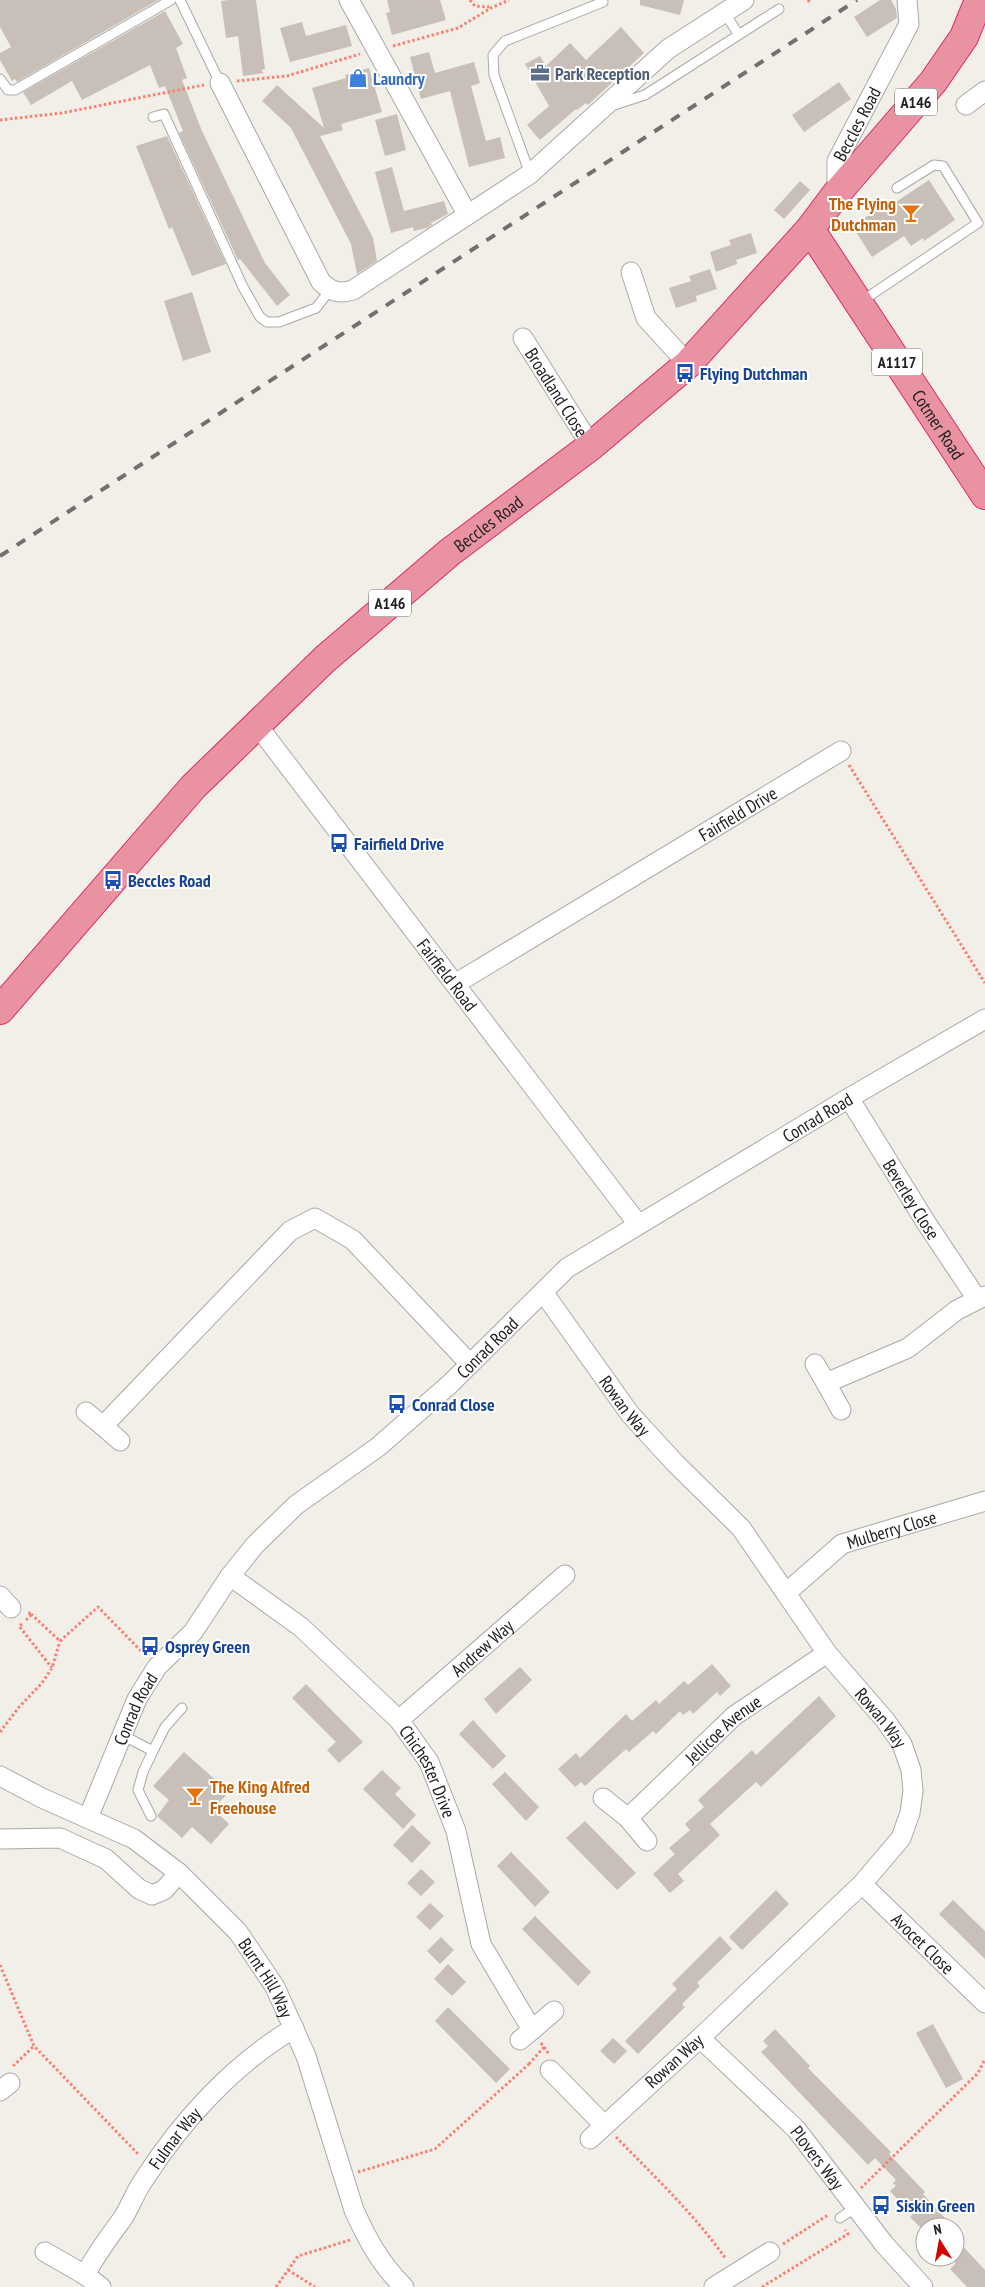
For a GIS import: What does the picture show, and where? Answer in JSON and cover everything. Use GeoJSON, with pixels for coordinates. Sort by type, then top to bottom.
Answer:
{"type":"FeatureCollection","features":[{"type":"Feature","properties":{"kind":"highway","name":"A146"},"geometry":{"type":"LineString","coordinates":[[837,193],[933,82],[964,37],[979,0]]}},
{"type":"Feature","properties":{"kind":"highway","name":"Beccles Road"},"geometry":{"type":"LineString","coordinates":[[0,1010],[193,787],[257,724],[326,659],[450,552],[591,446],[688,364],[810,229],[837,193]]}},
{"type":"Feature","properties":{"kind":"highway","name":"Cotmer Road"},"geometry":{"type":"LineString","coordinates":[[810,229],[985,495]]}},
{"type":"Feature","properties":{"kind":"street"},"geometry":{"type":"LineString","coordinates":[[349,0],[467,214]]}},
{"type":"Feature","properties":{"kind":"street"},"geometry":{"type":"LineString","coordinates":[[211,84],[321,282],[330,290],[340,293],[353,290],[530,174],[668,50],[744,0]]}},
{"type":"Feature","properties":{"kind":"street","name":"Beccles Road"},"geometry":{"type":"LineString","coordinates":[[837,193],[837,161],[909,24],[907,0]]}},
{"type":"Feature","properties":{"kind":"street"},"geometry":{"type":"LineString","coordinates":[[966,105],[985,91]]}},
{"type":"Feature","properties":{"kind":"street"},"geometry":{"type":"LineString","coordinates":[[631,272],[646,318],[688,364]]}},
{"type":"Feature","properties":{"kind":"street","name":"Broadland Close"},"geometry":{"type":"LineString","coordinates":[[523,338],[591,446]]}},
{"type":"Feature","properties":{"kind":"street","name":"Fairfield Road"},"geometry":{"type":"LineString","coordinates":[[257,724],[638,1224]]}},
{"type":"Feature","properties":{"kind":"street","name":"Fairfield Drive"},"geometry":{"type":"LineString","coordinates":[[456,984],[841,751]]}},
{"type":"Feature","properties":{"kind":"street","name":"Conrad Road"},"geometry":{"type":"LineString","coordinates":[[88,1818],[137,1699],[157,1667],[194,1632],[230,1576],[255,1545],[296,1505],[378,1447],[470,1364],[567,1268],[849,1098],[985,1020]]}},
{"type":"Feature","properties":{"kind":"street","name":"Beverley Close"},"geometry":{"type":"LineString","coordinates":[[826,1383],[908,1348],[957,1310],[981,1297],[924,1221],[849,1098]]}},
{"type":"Feature","properties":{"kind":"street"},"geometry":{"type":"LineString","coordinates":[[103,1426],[290,1231],[315,1218],[353,1240],[470,1364]]}},
{"type":"Feature","properties":{"kind":"street","name":"Rowan Way"},"geometry":{"type":"LineString","coordinates":[[543,1292],[630,1414],[675,1463],[741,1528],[827,1653],[885,1720],[902,1744],[910,1770],[913,1791],[910,1813],[901,1838],[862,1884],[700,2038],[590,2139]]}},
{"type":"Feature","properties":{"kind":"street"},"geometry":{"type":"LineString","coordinates":[[815,1364],[842,1410]]}},
{"type":"Feature","properties":{"kind":"street"},"geometry":{"type":"LineString","coordinates":[[86,1412],[120,1441]]}},
{"type":"Feature","properties":{"kind":"street","name":"Mulberry Close"},"geometry":{"type":"LineString","coordinates":[[786,1593],[842,1544],[985,1501]]}},
{"type":"Feature","properties":{"kind":"street","name":"Andrew Way"},"geometry":{"type":"LineString","coordinates":[[399,1720],[565,1575]]}},
{"type":"Feature","properties":{"kind":"street","name":"Chichester Drive"},"geometry":{"type":"LineString","coordinates":[[230,1576],[301,1627],[399,1720],[429,1762],[456,1831],[481,1944],[526,2035]]}},
{"type":"Feature","properties":{"kind":"street","name":"Jellicoe Avenue"},"geometry":{"type":"LineString","coordinates":[[628,1818],[734,1716],[827,1653]]}},
{"type":"Feature","properties":{"kind":"street","name":"Burnt Hill Way"},"geometry":{"type":"LineString","coordinates":[[0,1777],[134,1840],[179,1873],[238,1932],[275,1987],[306,2056],[343,2176],[364,2233],[384,2265],[404,2287]]}},
{"type":"Feature","properties":{"kind":"street"},"geometry":{"type":"LineString","coordinates":[[603,1798],[628,1818],[647,1841]]}},
{"type":"Feature","properties":{"kind":"street"},"geometry":{"type":"LineString","coordinates":[[0,1839],[60,1838],[106,1858],[139,1889],[152,1895],[164,1890],[179,1873]]}},
{"type":"Feature","properties":{"kind":"street","name":"Avocet Close"},"geometry":{"type":"LineString","coordinates":[[862,1884],[985,2003]]}},
{"type":"Feature","properties":{"kind":"street"},"geometry":{"type":"LineString","coordinates":[[526,2035],[554,2011]]}},
{"type":"Feature","properties":{"kind":"street","name":"Fulmar Way"},"geometry":{"type":"LineString","coordinates":[[84,2275],[97,2251],[124,2216],[152,2168],[179,2129],[264,2046],[294,2028]]}},
{"type":"Feature","properties":{"kind":"street","name":"Plovers Way"},"geometry":{"type":"LineString","coordinates":[[700,2038],[796,2128],[884,2244],[923,2287]]}},
{"type":"Feature","properties":{"kind":"street"},"geometry":{"type":"LineString","coordinates":[[550,2070],[604,2125]]}},
{"type":"Feature","properties":{"kind":"street"},"geometry":{"type":"LineString","coordinates":[[45,2252],[101,2287]]}},
{"type":"Feature","properties":{"kind":"street"},"geometry":{"type":"LineString","coordinates":[[714,2287],[770,2252]]}},
{"type":"Feature","properties":{"kind":"lane"},"geometry":{"type":"LineString","coordinates":[[0,79],[8,90],[15,90],[171,0]]}},
{"type":"Feature","properties":{"kind":"lane"},"geometry":{"type":"LineString","coordinates":[[180,0],[211,84]]}},
{"type":"Feature","properties":{"kind":"lane"},"geometry":{"type":"LineString","coordinates":[[530,174],[494,75],[493,56],[505,42],[603,2]]}},
{"type":"Feature","properties":{"kind":"lane"},"geometry":{"type":"LineString","coordinates":[[603,108],[645,95],[779,9]]}},
{"type":"Feature","properties":{"kind":"lane"},"geometry":{"type":"LineString","coordinates":[[724,12],[739,35]]}},
{"type":"Feature","properties":{"kind":"lane"},"geometry":{"type":"LineString","coordinates":[[153,117],[164,114],[243,287],[260,317],[267,322],[279,322],[316,308],[330,290]]}},
{"type":"Feature","properties":{"kind":"lane"},"geometry":{"type":"LineString","coordinates":[[858,303],[978,223],[944,166],[934,165],[898,188]]}},
{"type":"Feature","properties":{"kind":"lane"},"geometry":{"type":"LineString","coordinates":[[151,1816],[138,1790],[143,1772],[165,1727],[182,1708]]}},
{"type":"Feature","properties":{"kind":"lane"},"geometry":{"type":"LineString","coordinates":[[122,1735],[153,1751]]}},
{"type":"Feature","properties":{"kind":"lane"},"geometry":{"type":"LineString","coordinates":[[841,2223],[853,2203]]}},
{"type":"Feature","properties":{"kind":"path"},"geometry":{"type":"LineString","coordinates":[[470,0],[475,6],[490,8]]}},
{"type":"Feature","properties":{"kind":"path"},"geometry":{"type":"LineString","coordinates":[[0,120],[62,113],[211,84],[286,76],[458,28],[490,8],[509,0]]}},
{"type":"Feature","properties":{"kind":"path"},"geometry":{"type":"LineString","coordinates":[[808,0],[811,4]]}},
{"type":"Feature","properties":{"kind":"path"},"geometry":{"type":"LineString","coordinates":[[841,751],[985,983]]}},
{"type":"Feature","properties":{"kind":"path"},"geometry":{"type":"LineString","coordinates":[[0,1732],[19,1707],[42,1683],[52,1668],[60,1641],[98,1606],[157,1667]]}},
{"type":"Feature","properties":{"kind":"path"},"geometry":{"type":"LineString","coordinates":[[32,1614],[19,1626],[52,1668]]}},
{"type":"Feature","properties":{"kind":"path"},"geometry":{"type":"LineString","coordinates":[[0,1965],[34,2046],[152,2168]]}},
{"type":"Feature","properties":{"kind":"path"},"geometry":{"type":"LineString","coordinates":[[526,2035],[554,2061],[550,2070]]}},
{"type":"Feature","properties":{"kind":"path"},"geometry":{"type":"LineString","coordinates":[[5,2087],[6,2073],[34,2046]]}},
{"type":"Feature","properties":{"kind":"path"},"geometry":{"type":"LineString","coordinates":[[853,2203],[978,2073],[985,2059]]}},
{"type":"Feature","properties":{"kind":"path"},"geometry":{"type":"LineString","coordinates":[[343,2176],[435,2149],[528,2064]]}},
{"type":"Feature","properties":{"kind":"path"},"geometry":{"type":"LineString","coordinates":[[604,2125],[673,2195],[713,2241],[736,2273]]}},
{"type":"Feature","properties":{"kind":"path"},"geometry":{"type":"LineString","coordinates":[[770,2252],[832,2212]]}},
{"type":"Feature","properties":{"kind":"path"},"geometry":{"type":"LineString","coordinates":[[762,2287],[848,2234],[841,2223]]}},
{"type":"Feature","properties":{"kind":"path"},"geometry":{"type":"LineString","coordinates":[[276,2287],[298,2256],[364,2233]]}},
{"type":"Feature","properties":{"kind":"path"},"geometry":{"type":"LineString","coordinates":[[288,2270],[315,2287]]}},
{"type":"Feature","properties":{"kind":"building"},"geometry":{"type":"Polygon","coordinates":[[[0,0],[158,0],[17,82],[15,79],[12,81],[0,60],[0,53],[11,47],[0,27],[0,0]]]}},
{"type":"Feature","properties":{"kind":"building"},"geometry":{"type":"Polygon","coordinates":[[[256,0],[265,69],[261,70],[264,73],[243,76],[238,36],[226,38],[221,1],[256,0]]]}},
{"type":"Feature","properties":{"kind":"building"},"geometry":{"type":"Polygon","coordinates":[[[387,0],[440,0],[446,20],[392,35],[386,13],[390,12],[387,0]]]}},
{"type":"Feature","properties":{"kind":"building"},"geometry":{"type":"Polygon","coordinates":[[[640,0],[684,0],[680,15],[640,5],[640,0]]]}},
{"type":"Feature","properties":{"kind":"building"},"geometry":{"type":"Polygon","coordinates":[[[880,0],[891,0],[896,9],[897,18],[867,37],[854,17],[880,0]]]}},
{"type":"Feature","properties":{"kind":"building"},"geometry":{"type":"Polygon","coordinates":[[[165,11],[183,44],[176,48],[187,78],[182,80],[202,131],[265,263],[290,295],[277,306],[240,259],[238,260],[179,133],[183,131],[165,86],[159,88],[150,65],[82,100],[72,81],[31,105],[23,92],[165,11]]]}},
{"type":"Feature","properties":{"kind":"building"},"geometry":{"type":"Polygon","coordinates":[[[302,22],[306,36],[346,25],[352,46],[290,62],[280,28],[302,22]]]}},
{"type":"Feature","properties":{"kind":"building"},"geometry":{"type":"Polygon","coordinates":[[[621,27],[644,53],[588,105],[586,103],[576,109],[540,140],[527,125],[549,106],[525,64],[540,56],[546,66],[570,43],[586,60],[621,27]]]}},
{"type":"Feature","properties":{"kind":"building"},"geometry":{"type":"Polygon","coordinates":[[[429,52],[435,73],[474,62],[480,83],[471,86],[486,141],[500,137],[505,158],[469,167],[450,91],[421,99],[410,57],[429,52]]]}},
{"type":"Feature","properties":{"kind":"building"},"geometry":{"type":"Polygon","coordinates":[[[369,68],[382,112],[341,124],[343,130],[320,136],[373,238],[377,261],[357,274],[351,244],[291,128],[262,101],[277,85],[324,128],[312,88],[346,78],[345,75],[369,68]]]}},
{"type":"Feature","properties":{"kind":"building"},"geometry":{"type":"Polygon","coordinates":[[[839,82],[851,99],[804,132],[792,115],[839,82]]]}},
{"type":"Feature","properties":{"kind":"building"},"geometry":{"type":"Polygon","coordinates":[[[397,114],[406,150],[385,156],[375,120],[397,114]]]}},
{"type":"Feature","properties":{"kind":"building"},"geometry":{"type":"Polygon","coordinates":[[[167,136],[226,264],[192,276],[172,227],[169,229],[136,146],[167,136]]]}},
{"type":"Feature","properties":{"kind":"building"},"geometry":{"type":"Polygon","coordinates":[[[392,167],[404,211],[444,201],[448,214],[431,223],[432,225],[427,228],[414,231],[413,227],[391,233],[375,172],[392,167]]]}},
{"type":"Feature","properties":{"kind":"building","name":"The Flying Dutchman"},"geometry":{"type":"Polygon","coordinates":[[[929,180],[955,220],[924,241],[923,238],[911,246],[904,236],[872,257],[852,226],[888,203],[890,206],[929,180]]]}},
{"type":"Feature","properties":{"kind":"building"},"geometry":{"type":"Polygon","coordinates":[[[800,181],[810,190],[784,219],[774,210],[800,181]]]}},
{"type":"Feature","properties":{"kind":"building"},"geometry":{"type":"Polygon","coordinates":[[[751,233],[757,253],[736,260],[737,264],[716,272],[710,252],[731,245],[729,240],[751,233]]]}},
{"type":"Feature","properties":{"kind":"building"},"geometry":{"type":"Polygon","coordinates":[[[710,269],[717,289],[696,296],[697,301],[676,308],[669,288],[691,281],[689,276],[710,269]]]}},
{"type":"Feature","properties":{"kind":"building"},"geometry":{"type":"Polygon","coordinates":[[[192,292],[211,352],[183,361],[164,301],[192,292]]]}},
{"type":"Feature","properties":{"kind":"building"},"geometry":{"type":"Polygon","coordinates":[[[712,1664],[731,1686],[720,1696],[717,1692],[693,1714],[690,1710],[683,1715],[680,1711],[656,1734],[653,1731],[629,1752],[626,1749],[585,1786],[581,1782],[575,1787],[558,1769],[576,1753],[580,1758],[626,1714],[632,1721],[656,1700],[659,1704],[684,1681],[688,1685],[712,1664]]]}},
{"type":"Feature","properties":{"kind":"building"},"geometry":{"type":"Polygon","coordinates":[[[520,1667],[532,1680],[496,1714],[484,1699],[520,1667]]]}},
{"type":"Feature","properties":{"kind":"building"},"geometry":{"type":"Polygon","coordinates":[[[306,1684],[363,1742],[339,1763],[327,1750],[336,1742],[292,1698],[306,1684]]]}},
{"type":"Feature","properties":{"kind":"building"},"geometry":{"type":"Polygon","coordinates":[[[819,1696],[836,1716],[761,1787],[756,1782],[710,1824],[720,1835],[678,1874],[684,1881],[670,1893],[653,1874],[675,1854],[669,1848],[690,1830],[685,1824],[704,1807],[698,1800],[752,1750],[756,1755],[819,1696]]]}},
{"type":"Feature","properties":{"kind":"building"},"geometry":{"type":"Polygon","coordinates":[[[473,1720],[506,1756],[493,1769],[459,1734],[473,1720]]]}},
{"type":"Feature","properties":{"kind":"building","name":"The King Alfred Freehouse"},"geometry":{"type":"Polygon","coordinates":[[[184,1752],[229,1792],[213,1809],[229,1824],[211,1844],[192,1827],[182,1838],[157,1816],[169,1800],[153,1786],[184,1752]]]}},
{"type":"Feature","properties":{"kind":"building"},"geometry":{"type":"Polygon","coordinates":[[[382,1770],[401,1788],[395,1794],[416,1815],[403,1829],[363,1789],[382,1770]]]}},
{"type":"Feature","properties":{"kind":"building"},"geometry":{"type":"Polygon","coordinates":[[[505,1772],[539,1807],[526,1821],[492,1784],[505,1772]]]}},
{"type":"Feature","properties":{"kind":"building"},"geometry":{"type":"Polygon","coordinates":[[[585,1821],[636,1873],[617,1890],[566,1838],[585,1821]]]}},
{"type":"Feature","properties":{"kind":"building"},"geometry":{"type":"Polygon","coordinates":[[[412,1825],[431,1843],[412,1863],[393,1845],[412,1825]]]}},
{"type":"Feature","properties":{"kind":"building"},"geometry":{"type":"Polygon","coordinates":[[[511,1852],[550,1892],[535,1907],[497,1866],[511,1852]]]}},
{"type":"Feature","properties":{"kind":"building"},"geometry":{"type":"Polygon","coordinates":[[[421,1869],[435,1882],[421,1896],[407,1883],[421,1869]]]}},
{"type":"Feature","properties":{"kind":"building"},"geometry":{"type":"Polygon","coordinates":[[[776,1890],[789,1904],[742,1950],[729,1937],[776,1890]]]}},
{"type":"Feature","properties":{"kind":"building"},"geometry":{"type":"Polygon","coordinates":[[[953,1900],[985,1931],[985,1959],[939,1914],[953,1900]]]}},
{"type":"Feature","properties":{"kind":"building"},"geometry":{"type":"Polygon","coordinates":[[[430,1903],[444,1916],[430,1930],[416,1917],[430,1903]]]}},
{"type":"Feature","properties":{"kind":"building"},"geometry":{"type":"Polygon","coordinates":[[[535,1916],[591,1972],[578,1986],[522,1929],[535,1916]]]}},
{"type":"Feature","properties":{"kind":"building"},"geometry":{"type":"Polygon","coordinates":[[[720,1936],[732,1949],[697,1983],[700,1986],[682,2004],[685,2007],[638,2054],[625,2041],[677,1989],[672,1984],[720,1936]]]}},
{"type":"Feature","properties":{"kind":"building"},"geometry":{"type":"Polygon","coordinates":[[[441,1937],[454,1950],[440,1964],[427,1951],[441,1937]]]}},
{"type":"Feature","properties":{"kind":"building"},"geometry":{"type":"Polygon","coordinates":[[[448,1964],[466,1982],[452,1996],[434,1979],[448,1964]]]}},
{"type":"Feature","properties":{"kind":"building"},"geometry":{"type":"Polygon","coordinates":[[[448,2007],[510,2069],[496,2083],[435,2021],[448,2007]]]}},
{"type":"Feature","properties":{"kind":"building"},"geometry":{"type":"Polygon","coordinates":[[[933,2024],[963,2079],[946,2088],[916,2033],[933,2024]]]}},
{"type":"Feature","properties":{"kind":"building"},"geometry":{"type":"Polygon","coordinates":[[[775,2029],[810,2066],[808,2068],[891,2152],[889,2154],[925,2192],[923,2194],[944,2217],[915,2217],[915,2222],[910,2217],[912,2215],[890,2191],[896,2186],[893,2183],[896,2180],[875,2158],[868,2165],[761,2052],[768,2046],[763,2041],[775,2029]]]}},
{"type":"Feature","properties":{"kind":"building"},"geometry":{"type":"Polygon","coordinates":[[[613,2038],[627,2051],[614,2064],[600,2051],[613,2038]]]}},
{"type":"Feature","properties":{"kind":"building"},"geometry":{"type":"Polygon","coordinates":[[[965,2249],[985,2270],[985,2287],[967,2287],[950,2269],[952,2267],[965,2267],[965,2249]]]}},
{"type":"Feature","properties":{"kind":"railway"},"geometry":{"type":"LineString","coordinates":[[0,556],[857,0]]}},
{"type":"Feature","properties":{"kind":"place","name":"Park Reception"},"geometry":{"type":"Point","coordinates":[540,73]}},
{"type":"Feature","properties":{"kind":"place","name":"Laundry"},"geometry":{"type":"Point","coordinates":[358,78]}},
{"type":"Feature","properties":{"kind":"place","name":"The Flying Dutchman"},"geometry":{"type":"Point","coordinates":[911,213]}},
{"type":"Feature","properties":{"kind":"place","name":"Flying Dutchman"},"geometry":{"type":"Point","coordinates":[685,373]}},
{"type":"Feature","properties":{"kind":"place","name":"Fairfield Drive"},"geometry":{"type":"Point","coordinates":[339,843]}},
{"type":"Feature","properties":{"kind":"place","name":"Beccles Road"},"geometry":{"type":"Point","coordinates":[113,880]}},
{"type":"Feature","properties":{"kind":"place","name":"Conrad Close"},"geometry":{"type":"Point","coordinates":[397,1404]}},
{"type":"Feature","properties":{"kind":"place","name":"Osprey Green"},"geometry":{"type":"Point","coordinates":[150,1646]}},
{"type":"Feature","properties":{"kind":"place","name":"The King Alfred Freehouse"},"geometry":{"type":"Point","coordinates":[195,1796]}},
{"type":"Feature","properties":{"kind":"place","name":"Siskin Green"},"geometry":{"type":"Point","coordinates":[881,2205]}}]}
